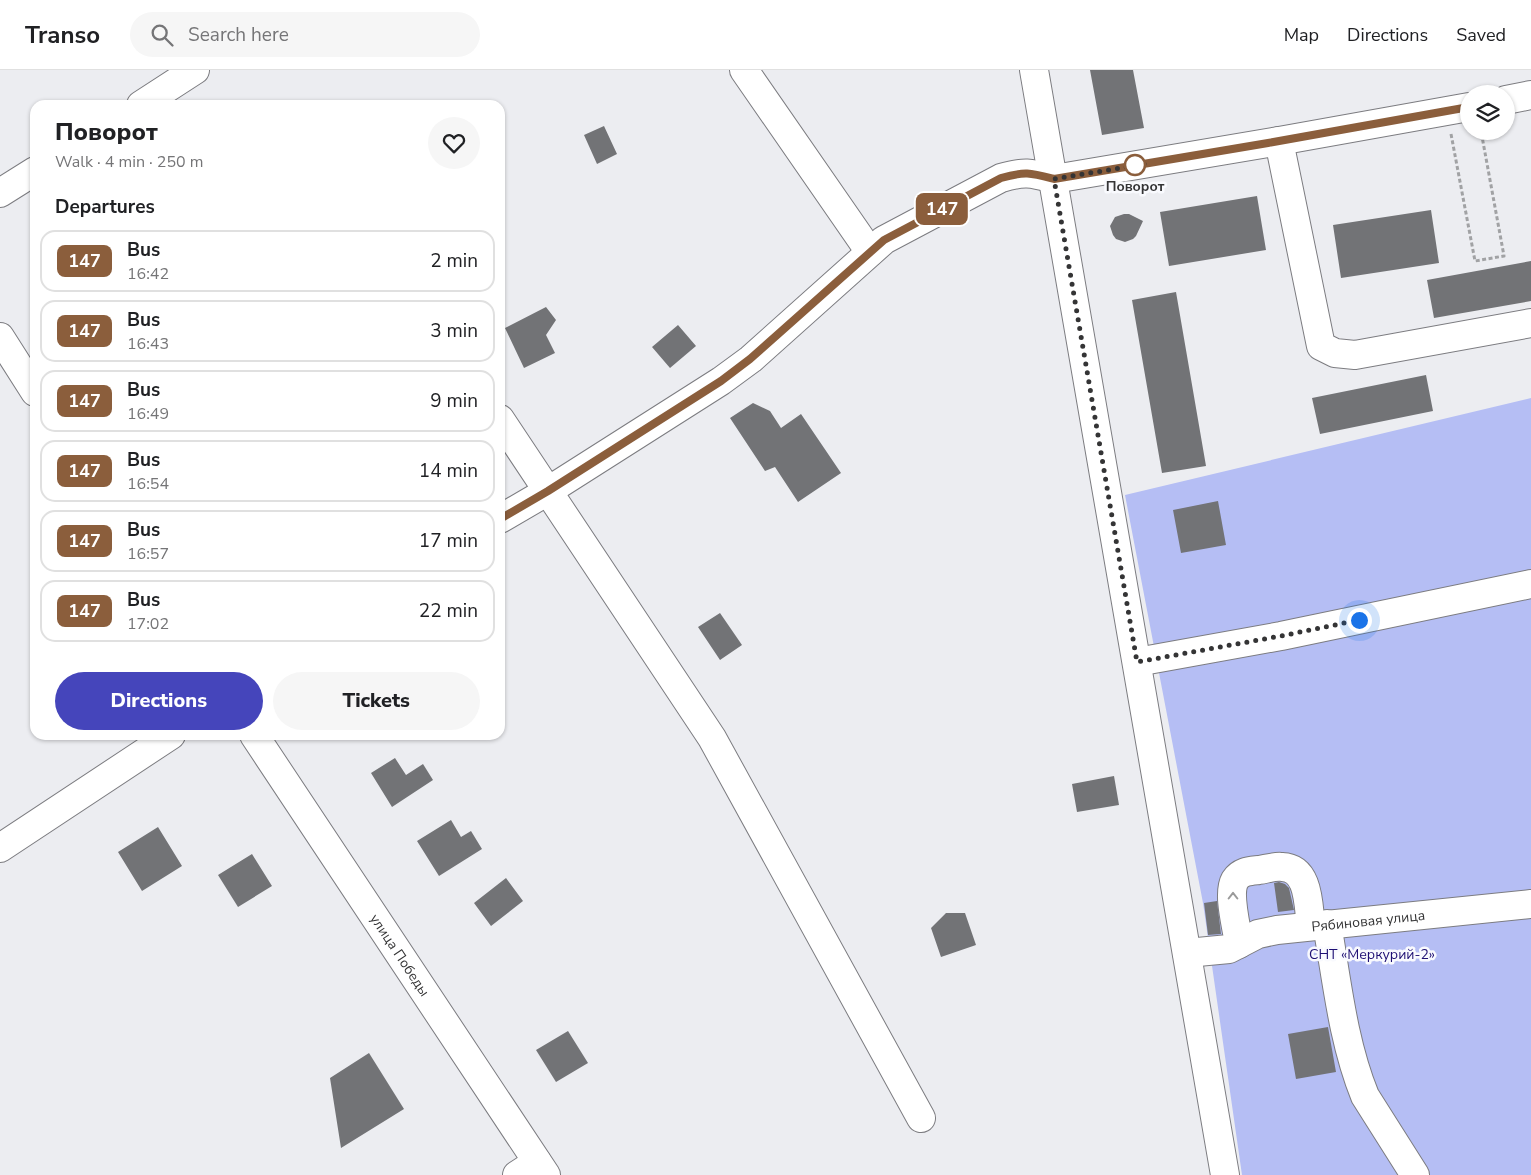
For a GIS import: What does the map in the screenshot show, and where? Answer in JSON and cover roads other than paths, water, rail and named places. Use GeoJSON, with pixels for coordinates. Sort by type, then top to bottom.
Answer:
{"type":"FeatureCollection","features":[{"type":"Feature","properties":{"kind":"street"},"geometry":{"type":"LineString","coordinates":[[149,100],[195,70]]}},
{"type":"Feature","properties":{"kind":"street"},"geometry":{"type":"LineString","coordinates":[[744,70],[870,252]]}},
{"type":"Feature","properties":{"kind":"street"},"geometry":{"type":"LineString","coordinates":[[1034,70],[1137,662],[1199,952],[1225,1175]]}},
{"type":"Feature","properties":{"kind":"street"},"geometry":{"type":"LineString","coordinates":[[1515,98],[1531,95]]}},
{"type":"Feature","properties":{"kind":"street"},"geometry":{"type":"LineString","coordinates":[[505,516],[548,491],[721,381],[743,364],[884,240],[1001,178],[1016,173],[1030,173],[1054,179],[1458,109]]}},
{"type":"Feature","properties":{"kind":"street"},"geometry":{"type":"LineString","coordinates":[[1279,141],[1322,346],[1335,353],[1355,355],[1531,323]]}},
{"type":"Feature","properties":{"kind":"street"},"geometry":{"type":"LineString","coordinates":[[0,193],[30,174]]}},
{"type":"Feature","properties":{"kind":"street"},"geometry":{"type":"LineString","coordinates":[[0,337],[30,384]]}},
{"type":"Feature","properties":{"kind":"street"},"geometry":{"type":"LineString","coordinates":[[505,426],[712,738],[921,1118]]}},
{"type":"Feature","properties":{"kind":"street"},"geometry":{"type":"LineString","coordinates":[[1137,662],[1281,636],[1531,584]]}},
{"type":"Feature","properties":{"kind":"street"},"geometry":{"type":"LineString","coordinates":[[0,848],[163,740]]}},
{"type":"Feature","properties":{"kind":"street","name":"улица Победы"},"geometry":{"type":"LineString","coordinates":[[257,740],[533,1171]]}},
{"type":"Feature","properties":{"kind":"street"},"geometry":{"type":"LineString","coordinates":[[1239,944],[1232,895],[1235,880],[1243,872],[1282,867],[1295,869],[1301,876],[1319,925],[1359,1082],[1365,1096],[1415,1175]]}},
{"type":"Feature","properties":{"kind":"street","name":"Рябиновая улица"},"geometry":{"type":"LineString","coordinates":[[1199,952],[1229,949],[1258,934],[1277,930],[1531,904]]}},
{"type":"Feature","properties":{"kind":"place","name":"Поворот"},"geometry":{"type":"Point","coordinates":[1135,165]}},
{"type":"Feature","properties":{"kind":"park label","name":"СНТ «Меркурий-2»"},"geometry":{"type":"Point","coordinates":[1372,954]}}]}
